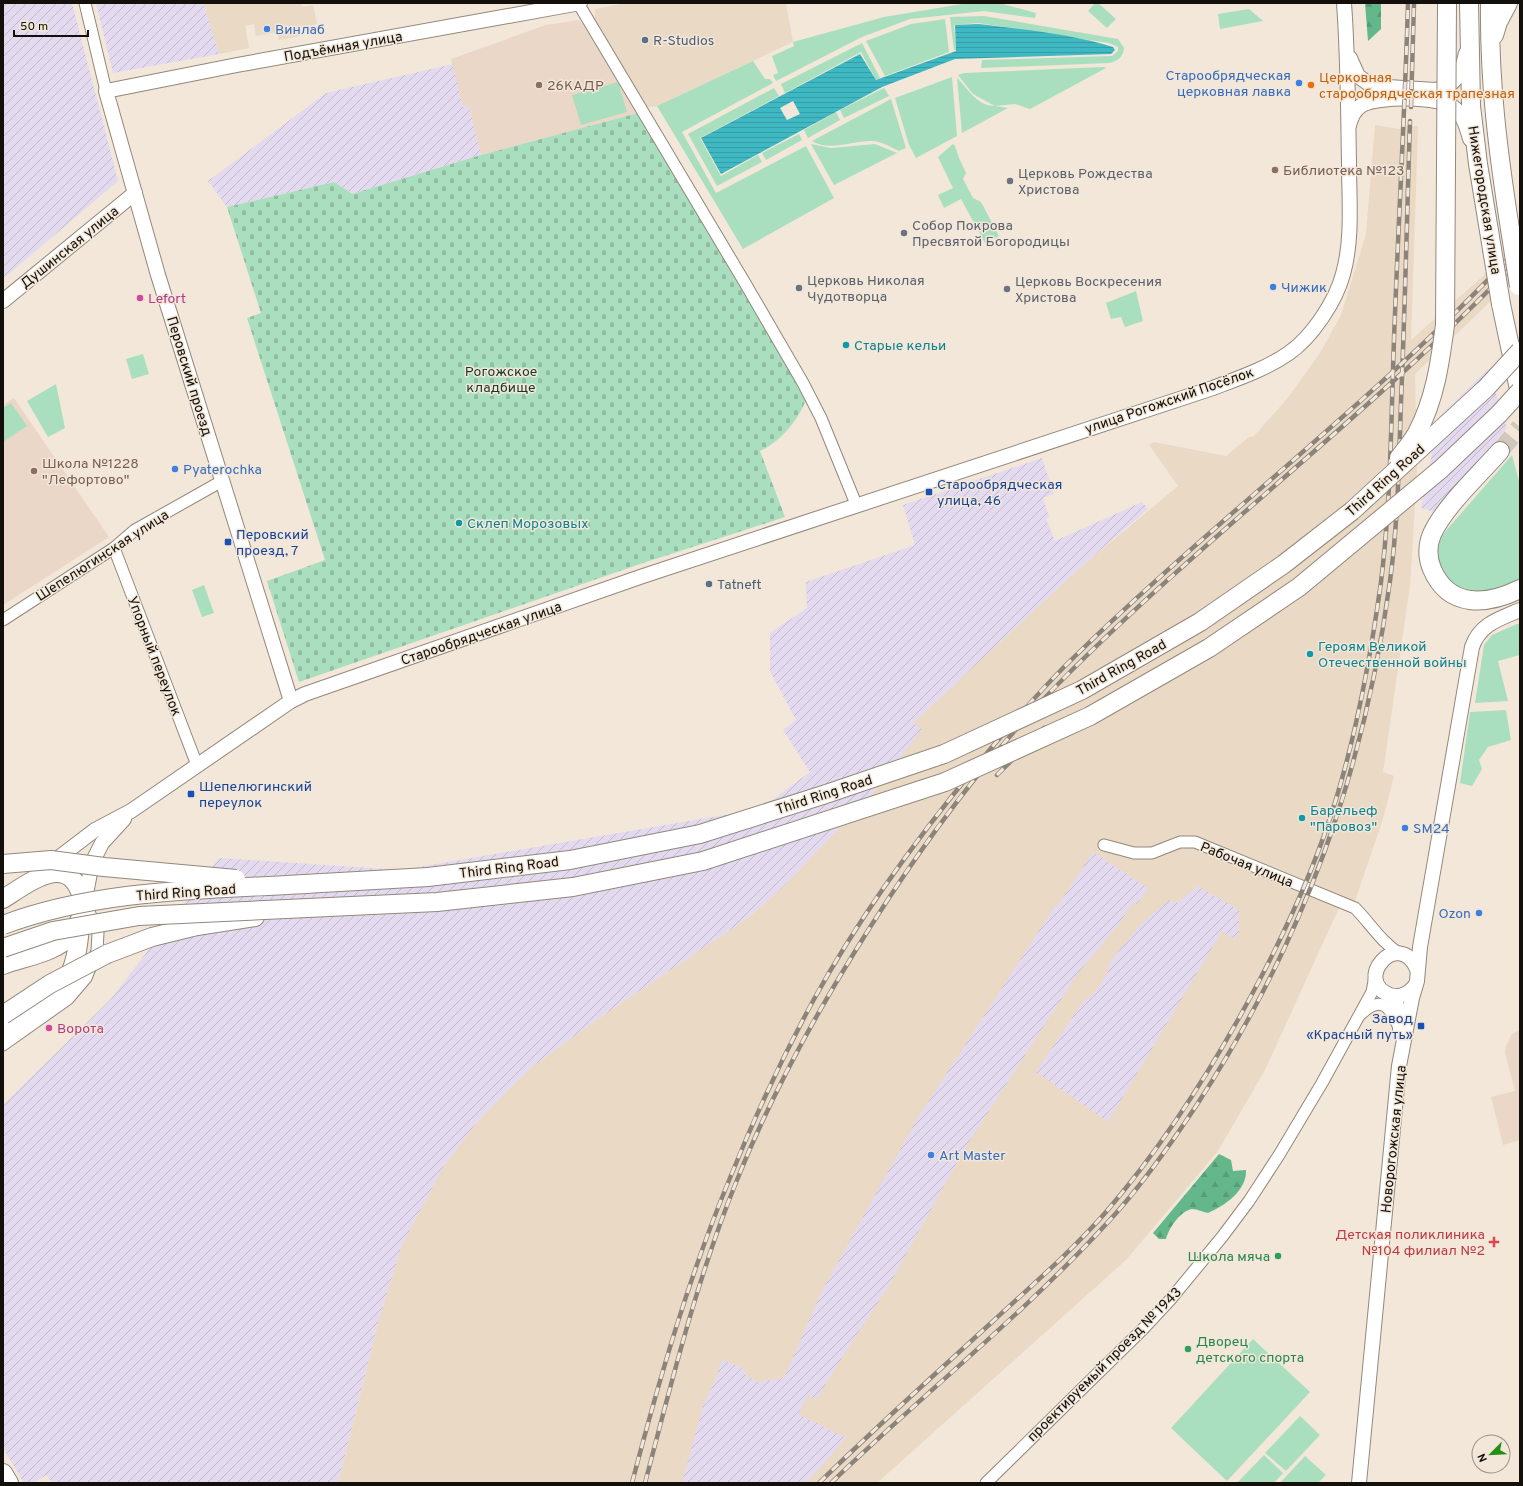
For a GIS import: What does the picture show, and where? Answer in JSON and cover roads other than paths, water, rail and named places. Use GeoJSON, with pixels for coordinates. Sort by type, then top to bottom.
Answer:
{"type":"FeatureCollection","features":[{"type":"Feature","properties":{"kind":"main road"},"geometry":{"type":"LineString","coordinates":[[1352,511],[1392,468],[1416,433],[1430,403],[1439,369],[1445,325],[1447,3]]}},
{"type":"Feature","properties":{"kind":"main road","name":"Нижегородская улица"},"geometry":{"type":"LineString","coordinates":[[1469,3],[1471,106],[1478,164],[1502,304],[1520,394]]}},
{"type":"Feature","properties":{"kind":"main road","name":"Нижегородская улица"},"geometry":{"type":"LineString","coordinates":[[1490,3],[1490,54],[1497,145],[1520,289]]}},
{"type":"Feature","properties":{"kind":"main road"},"geometry":{"type":"LineString","coordinates":[[1490,54],[1498,22],[1508,3]]}},
{"type":"Feature","properties":{"kind":"main road","name":"Third Ring Road"},"geometry":{"type":"LineString","coordinates":[[3,924],[51,910],[97,900],[138,894],[428,877],[570,860],[700,834],[823,796],[944,754],[1082,690],[1200,622],[1284,564],[1352,511],[1486,388],[1520,351]]}},
{"type":"Feature","properties":{"kind":"main road","name":"Third Ring Road"},"geometry":{"type":"LineString","coordinates":[[6,958],[53,932],[104,921],[138,916],[437,902],[573,887],[703,861],[945,782],[1090,716],[1209,648],[1299,587],[1441,469],[1499,414],[1520,390]]}},
{"type":"Feature","properties":{"kind":"main road"},"geometry":{"type":"LineString","coordinates":[[1500,451],[1442,517],[1432,535],[1428,550],[1430,564],[1436,578],[1443,588],[1453,595],[1474,601],[1487,599],[1520,589]]}},
{"type":"Feature","properties":{"kind":"main road"},"geometry":{"type":"LineString","coordinates":[[3,864],[51,860],[202,877],[322,883]]}},
{"type":"Feature","properties":{"kind":"main road"},"geometry":{"type":"LineString","coordinates":[[3,898],[43,874],[53,872],[62,873],[74,881],[82,912],[75,960],[71,972],[61,986],[50,997],[3,1034]]}},
{"type":"Feature","properties":{"kind":"main road"},"geometry":{"type":"LineString","coordinates":[[3,1015],[50,984],[107,954],[152,937],[197,926],[322,908]]}},
{"type":"Feature","properties":{"kind":"main road"},"geometry":{"type":"LineString","coordinates":[[6,958],[50,949],[62,942],[71,935],[82,912]]}},
{"type":"Feature","properties":{"kind":"main road"},"geometry":{"type":"LineString","coordinates":[[3,1473],[10,1483]]}},
{"type":"Feature","properties":{"kind":"street","name":"Перовский проезд"},"geometry":{"type":"LineString","coordinates":[[85,3],[106,91],[158,275],[291,701]]}},
{"type":"Feature","properties":{"kind":"street","name":"Подъёмная улица"},"geometry":{"type":"LineString","coordinates":[[106,91],[237,65],[579,3]]}},
{"type":"Feature","properties":{"kind":"street"},"geometry":{"type":"LineString","coordinates":[[579,3],[803,383],[821,418],[856,504]]}},
{"type":"Feature","properties":{"kind":"street","name":"улица Рогожский Посёлок"},"geometry":{"type":"LineString","coordinates":[[856,504],[1213,388],[1251,374],[1290,352],[1320,321],[1336,294],[1343,274],[1349,240],[1348,52],[1344,3]]}},
{"type":"Feature","properties":{"kind":"street"},"geometry":{"type":"LineString","coordinates":[[1348,52],[1356,73],[1362,80],[1372,86],[1444,89],[1451,85],[1462,69],[1469,36]]}},
{"type":"Feature","properties":{"kind":"street"},"geometry":{"type":"LineString","coordinates":[[1348,127],[1352,114],[1362,105],[1372,101],[1384,98],[1436,100],[1453,107],[1460,114],[1465,124],[1478,164]]}},
{"type":"Feature","properties":{"kind":"street","name":"Душинская улица"},"geometry":{"type":"LineString","coordinates":[[3,301],[135,193]]}},
{"type":"Feature","properties":{"kind":"street","name":"Шепелюгинская улица"},"geometry":{"type":"LineString","coordinates":[[3,620],[114,548],[135,530],[222,482]]}},
{"type":"Feature","properties":{"kind":"street","name":"Старообрядческая улица"},"geometry":{"type":"LineString","coordinates":[[25,884],[95,830],[131,811],[291,701],[312,692],[562,604],[856,504]]}},
{"type":"Feature","properties":{"kind":"street","name":"Упорный переулок"},"geometry":{"type":"LineString","coordinates":[[114,548],[197,765]]}},
{"type":"Feature","properties":{"kind":"street","name":"Новорогожская улица"},"geometry":{"type":"LineString","coordinates":[[1360,1482],[1394,1115],[1402,1050],[1414,987],[1417,981],[1420,947],[1472,647],[1480,631],[1486,626],[1520,610]]}},
{"type":"Feature","properties":{"kind":"street","name":"Старообрядческая улица"},"geometry":{"type":"LineString","coordinates":[[82,912],[92,863],[102,843],[131,811]]}},
{"type":"Feature","properties":{"kind":"street","name":"Рабочая улица"},"geometry":{"type":"LineString","coordinates":[[1104,845],[1134,853],[1152,853],[1180,842],[1195,842],[1355,908],[1389,947],[1403,955]]}},
{"type":"Feature","properties":{"kind":"street"},"geometry":{"type":"LineString","coordinates":[[3,1046],[68,999],[86,978],[97,951],[98,933],[90,914],[82,912]]}},
{"type":"Feature","properties":{"kind":"street","name":"проектируемый проезд № 1943"},"geometry":{"type":"LineString","coordinates":[[986,1483],[1144,1328],[1170,1300],[1222,1237],[1249,1201],[1279,1155],[1322,1083],[1369,997],[1381,954],[1377,932]]}},
{"type":"Feature","properties":{"kind":"street"},"geometry":{"type":"LineString","coordinates":[[1402,1050],[1400,1029],[1401,1015],[1390,995],[1379,986],[1377,969],[1388,956],[1411,955],[1420,947]]}},
{"type":"Feature","properties":{"kind":"street"},"geometry":{"type":"LineString","coordinates":[[1403,955],[1414,964],[1417,969]]}},
{"type":"Feature","properties":{"kind":"street"},"geometry":{"type":"LineString","coordinates":[[1369,997],[1379,993],[1390,995],[1405,994],[1414,987]]}},
{"type":"Feature","properties":{"kind":"street"},"geometry":{"type":"LineString","coordinates":[[1357,1017],[1372,1006],[1384,1005],[1389,1008],[1400,1029]]}},
{"type":"Feature","properties":{"kind":"water"},"geometry":{"type":"Polygon","coordinates":[[[978,24],[1046,32],[1097,42],[1113,47],[1115,50],[1111,54],[955,59],[882,87],[721,174],[701,138],[860,54],[876,80],[956,51],[955,25],[978,24]],[[793,101],[780,108],[787,120],[800,114],[793,101]]]}},
{"type":"Feature","properties":{"kind":"tunnel"},"geometry":{"type":"LineString","coordinates":[[1500,451],[1520,427]]}},
{"type":"Feature","properties":{"kind":"railway"},"geometry":{"type":"LineString","coordinates":[[819,1483],[883,1422],[1065,1255],[1093,1227],[1128,1185],[1189,1101],[1208,1072],[1243,1012],[1292,913],[1312,867],[1345,770],[1358,717],[1373,636],[1385,549],[1408,3]]}},
{"type":"Feature","properties":{"kind":"railway"},"geometry":{"type":"LineString","coordinates":[[1411,107],[1414,3]]}},
{"type":"Feature","properties":{"kind":"railway"},"geometry":{"type":"LineString","coordinates":[[831,1483],[1042,1289],[1076,1256],[1133,1193],[1156,1164],[1188,1118],[1236,1042],[1269,980],[1298,917],[1324,853],[1346,788],[1364,721],[1379,652],[1390,581],[1395,536],[1399,469],[1410,121]]}},
{"type":"Feature","properties":{"kind":"railway"},"geometry":{"type":"LineString","coordinates":[[632,1483],[664,1367],[688,1290],[715,1215],[749,1133],[779,1066],[813,1001],[869,909],[911,849],[978,764],[1021,713],[1066,665],[1179,560],[1354,407],[1411,355],[1466,302],[1520,246]]}},
{"type":"Feature","properties":{"kind":"railway"},"geometry":{"type":"LineString","coordinates":[[645,1483],[675,1368],[697,1292],[723,1217],[749,1150],[776,1092],[821,1008],[878,915],[927,842],[981,771],[1039,704],[1070,672],[1182,567],[1411,365],[1520,258]]}},
{"type":"Feature","properties":{"kind":"railway"},"geometry":{"type":"LineString","coordinates":[[997,775],[1044,728]]}},
{"type":"Feature","properties":{"kind":"place","name":"Винлаб"},"geometry":{"type":"Point","coordinates":[267,29]}},
{"type":"Feature","properties":{"kind":"place","name":"R-Studios"},"geometry":{"type":"Point","coordinates":[645,40]}},
{"type":"Feature","properties":{"kind":"place","name":"Старообрядческая церковная лавка"},"geometry":{"type":"Point","coordinates":[1299,83]}},
{"type":"Feature","properties":{"kind":"place","name":"26КАДР"},"geometry":{"type":"Point","coordinates":[539,85]}},
{"type":"Feature","properties":{"kind":"place","name":"Церковная старообрядческая трапезная"},"geometry":{"type":"Point","coordinates":[1311,85]}},
{"type":"Feature","properties":{"kind":"place","name":"Библиотека №123"},"geometry":{"type":"Point","coordinates":[1275,170]}},
{"type":"Feature","properties":{"kind":"place","name":"Церковь Рождества Христова"},"geometry":{"type":"Point","coordinates":[1010,181]}},
{"type":"Feature","properties":{"kind":"place","name":"Собор Покрова Пресвятой Богородицы"},"geometry":{"type":"Point","coordinates":[904,233]}},
{"type":"Feature","properties":{"kind":"place","name":"Чижик"},"geometry":{"type":"Point","coordinates":[1273,287]}},
{"type":"Feature","properties":{"kind":"place","name":"Церковь Николая Чудотворца"},"geometry":{"type":"Point","coordinates":[799,288]}},
{"type":"Feature","properties":{"kind":"place","name":"Церковь Воскресения Христова"},"geometry":{"type":"Point","coordinates":[1007,289]}},
{"type":"Feature","properties":{"kind":"place","name":"Lefort"},"geometry":{"type":"Point","coordinates":[140,298]}},
{"type":"Feature","properties":{"kind":"place","name":"Старые кельи"},"geometry":{"type":"Point","coordinates":[846,345]}},
{"type":"Feature","properties":{"kind":"place","name":"Pyaterochka"},"geometry":{"type":"Point","coordinates":[175,469]}},
{"type":"Feature","properties":{"kind":"place","name":"Школа №1228 \"Лефортово\""},"geometry":{"type":"Point","coordinates":[34,471]}},
{"type":"Feature","properties":{"kind":"place","name":"Старообрядческая улица, 46"},"geometry":{"type":"Point","coordinates":[929,492]}},
{"type":"Feature","properties":{"kind":"place","name":"Склеп Морозовых"},"geometry":{"type":"Point","coordinates":[459,523]}},
{"type":"Feature","properties":{"kind":"place","name":"Перовский проезд, 7"},"geometry":{"type":"Point","coordinates":[228,542]}},
{"type":"Feature","properties":{"kind":"place","name":"Tatneft"},"geometry":{"type":"Point","coordinates":[709,584]}},
{"type":"Feature","properties":{"kind":"place","name":"Героям Великой Отечественной войны"},"geometry":{"type":"Point","coordinates":[1310,654]}},
{"type":"Feature","properties":{"kind":"place","name":"Шепелюгинский переулок"},"geometry":{"type":"Point","coordinates":[191,794]}},
{"type":"Feature","properties":{"kind":"place","name":"Барельеф \"Паровоз\""},"geometry":{"type":"Point","coordinates":[1302,818]}},
{"type":"Feature","properties":{"kind":"place","name":"SM24"},"geometry":{"type":"Point","coordinates":[1405,828]}},
{"type":"Feature","properties":{"kind":"place","name":"Ozon"},"geometry":{"type":"Point","coordinates":[1479,913]}},
{"type":"Feature","properties":{"kind":"place","name":"Завод «Красный путь»"},"geometry":{"type":"Point","coordinates":[1421,1026]}},
{"type":"Feature","properties":{"kind":"place","name":"Ворота"},"geometry":{"type":"Point","coordinates":[49,1028]}},
{"type":"Feature","properties":{"kind":"place","name":"Art Master"},"geometry":{"type":"Point","coordinates":[931,1155]}},
{"type":"Feature","properties":{"kind":"place","name":"Детская поликлиника №104 филиал №2"},"geometry":{"type":"Point","coordinates":[1494,1242]}},
{"type":"Feature","properties":{"kind":"place","name":"Школа мяча"},"geometry":{"type":"Point","coordinates":[1278,1256]}},
{"type":"Feature","properties":{"kind":"place","name":"Дворец детского спорта"},"geometry":{"type":"Point","coordinates":[1188,1349]}},
{"type":"Feature","properties":{"kind":"park label","name":"Рогожское кладбище"},"geometry":{"type":"Point","coordinates":[501,380]}}]}
